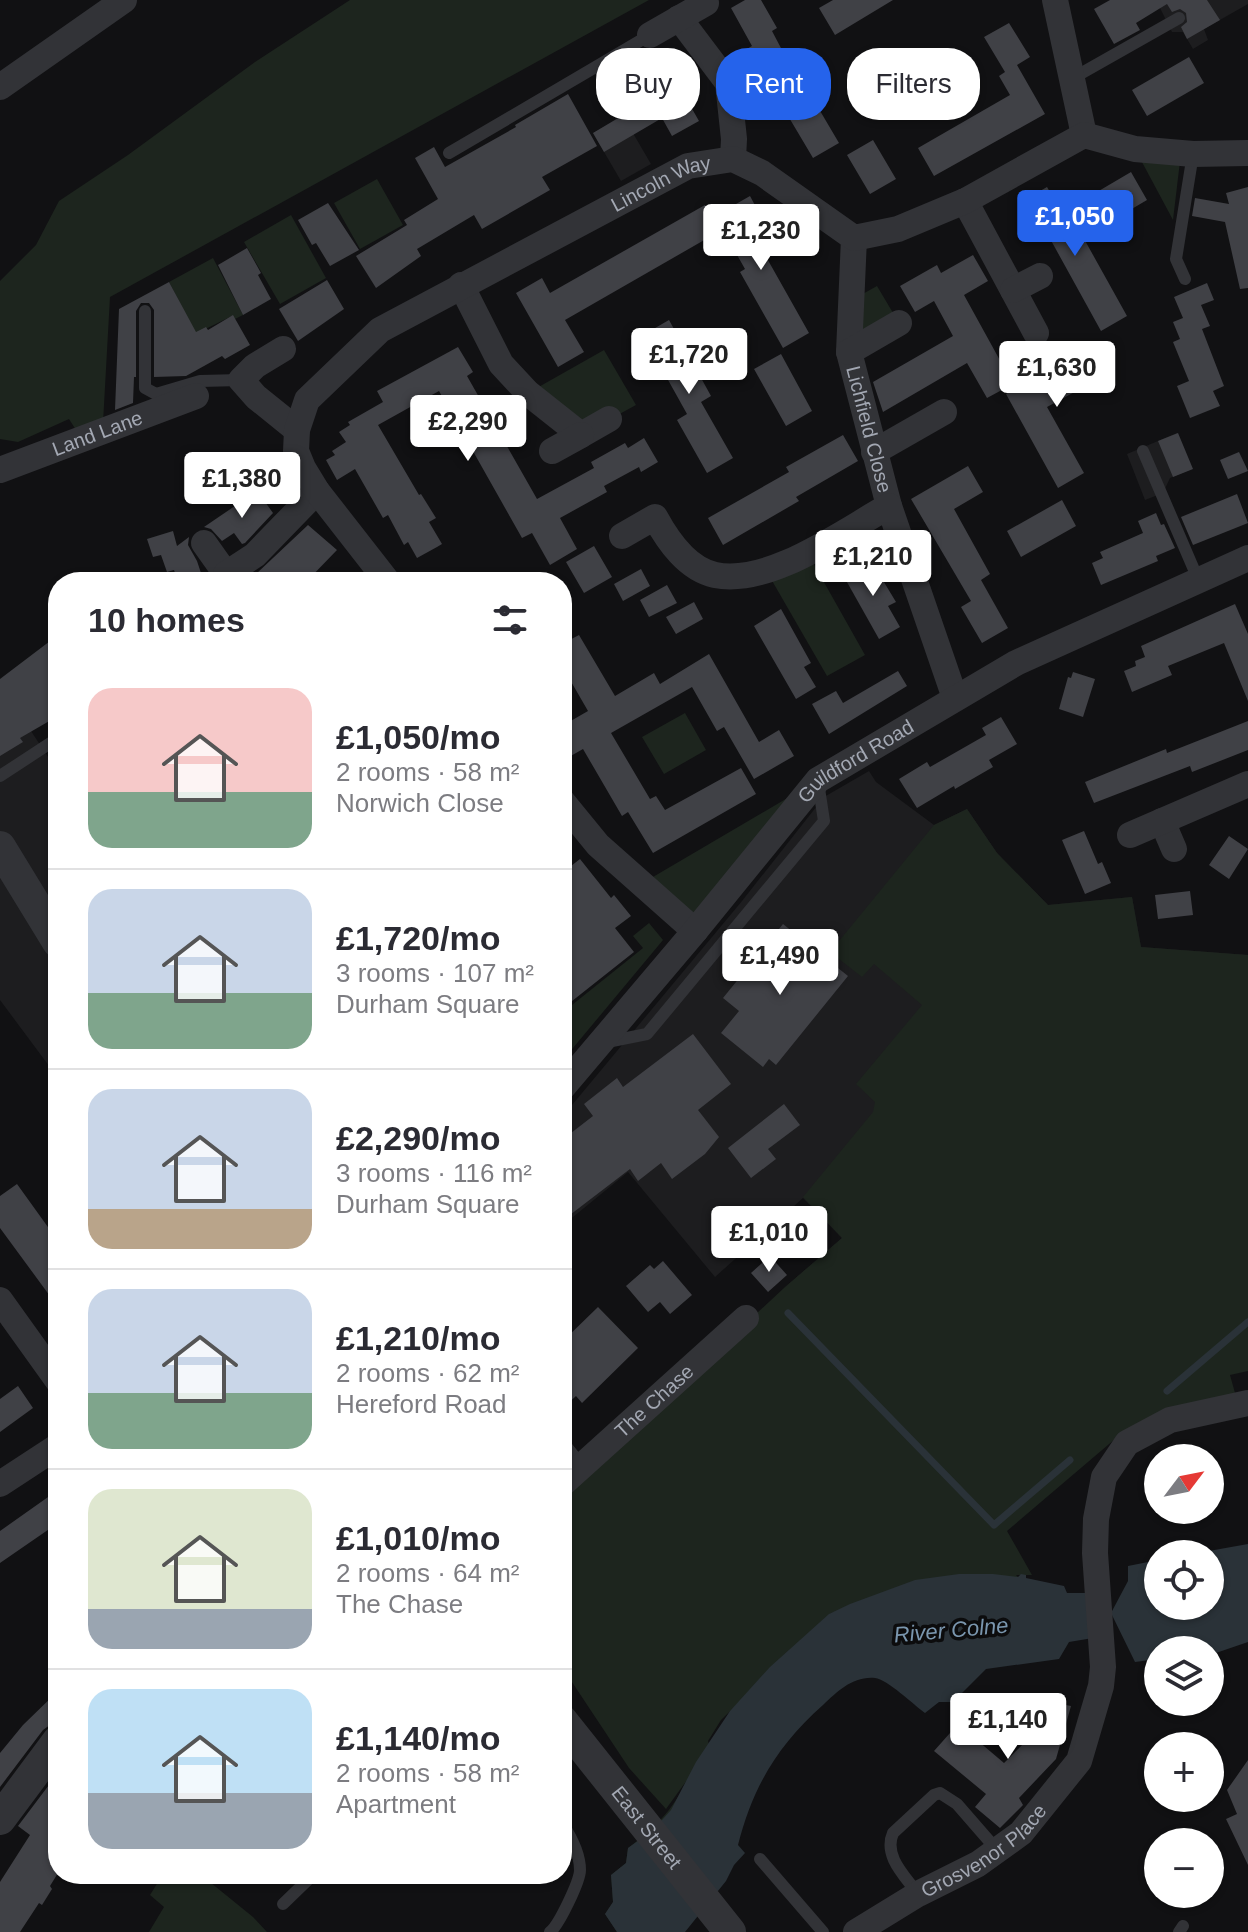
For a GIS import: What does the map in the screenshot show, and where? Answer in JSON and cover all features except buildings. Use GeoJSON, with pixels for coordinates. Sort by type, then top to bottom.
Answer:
{"type":"FeatureCollection","features":[{"type":"Feature","properties":{"kind":"street"},"geometry":{"type":"LineString","coordinates":[[0,87],[124,0]]}},
{"type":"Feature","properties":{"kind":"street"},"geometry":{"type":"LineString","coordinates":[[1055,0],[1084,135]]}},
{"type":"Feature","properties":{"kind":"street"},"geometry":{"type":"LineString","coordinates":[[650,35],[706,3]]}},
{"type":"Feature","properties":{"kind":"street"},"geometry":{"type":"LineString","coordinates":[[679,18],[728,83],[733,159]]}},
{"type":"Feature","properties":{"kind":"street"},"geometry":{"type":"LineString","coordinates":[[854,238],[898,229],[965,201],[1084,135],[1135,149],[1193,154],[1248,153]]}},
{"type":"Feature","properties":{"kind":"street","name":"Lincoln Way"},"geometry":{"type":"LineString","coordinates":[[297,430],[307,400],[380,330],[688,166],[733,159],[762,173],[854,238]]}},
{"type":"Feature","properties":{"kind":"street"},"geometry":{"type":"LineString","coordinates":[[965,201],[1036,333]]}},
{"type":"Feature","properties":{"kind":"street","name":"Lichfield Close"},"geometry":{"type":"LineString","coordinates":[[854,238],[849,352],[889,506],[955,698]]}},
{"type":"Feature","properties":{"kind":"street"},"geometry":{"type":"LineString","coordinates":[[1013,290],[1040,276]]}},
{"type":"Feature","properties":{"kind":"street"},"geometry":{"type":"LineString","coordinates":[[461,285],[501,364],[528,393],[581,435]]}},
{"type":"Feature","properties":{"kind":"street","name":"Lichfield Close"},"geometry":{"type":"LineString","coordinates":[[849,352],[899,323]]}},
{"type":"Feature","properties":{"kind":"street"},"geometry":{"type":"LineString","coordinates":[[283,349],[255,366],[241,380],[256,397],[297,430],[296,451],[317,491],[380,572]]}},
{"type":"Feature","properties":{"kind":"street","name":"Land Lane"},"geometry":{"type":"LineString","coordinates":[[0,470],[196,396]]}},
{"type":"Feature","properties":{"kind":"street"},"geometry":{"type":"LineString","coordinates":[[874,452],[944,412]]}},
{"type":"Feature","properties":{"kind":"street"},"geometry":{"type":"LineString","coordinates":[[552,451],[609,419]]}},
{"type":"Feature","properties":{"kind":"street"},"geometry":{"type":"LineString","coordinates":[[235,572],[317,491]]}},
{"type":"Feature","properties":{"kind":"street"},"geometry":{"type":"LineString","coordinates":[[622,536],[665,512],[668,541],[692,563],[712,575],[735,577],[767,572],[889,506]]}},
{"type":"Feature","properties":{"kind":"street"},"geometry":{"type":"LineString","coordinates":[[204,543],[224,572]]}},
{"type":"Feature","properties":{"kind":"street","name":"Guildford Road"},"geometry":{"type":"LineString","coordinates":[[572,1076],[818,780],[1016,663],[1248,558]]}},
{"type":"Feature","properties":{"kind":"street"},"geometry":{"type":"LineString","coordinates":[[1130,835],[1248,784]]}},
{"type":"Feature","properties":{"kind":"street"},"geometry":{"type":"LineString","coordinates":[[572,813],[598,845],[695,931]]}},
{"type":"Feature","properties":{"kind":"street"},"geometry":{"type":"LineString","coordinates":[[1162,821],[1174,849]]}},
{"type":"Feature","properties":{"kind":"street"},"geometry":{"type":"LineString","coordinates":[[0,847],[48,926]]}},
{"type":"Feature","properties":{"kind":"street"},"geometry":{"type":"LineString","coordinates":[[0,1300],[48,1367]]}},
{"type":"Feature","properties":{"kind":"street","name":"The Chase"},"geometry":{"type":"LineString","coordinates":[[572,1475],[746,1318]]}},
{"type":"Feature","properties":{"kind":"street","name":"Grosvenor Place"},"geometry":{"type":"LineString","coordinates":[[856,1932],[918,1894],[978,1864],[1021,1833],[1079,1761],[1101,1686],[1103,1667],[1095,1553],[1096,1519],[1104,1477],[1127,1443],[1170,1420],[1248,1403]]}},
{"type":"Feature","properties":{"kind":"street"},"geometry":{"type":"LineString","coordinates":[[0,1484],[48,1453]]}},
{"type":"Feature","properties":{"kind":"street","name":"East Street"},"geometry":{"type":"LineString","coordinates":[[572,1733],[730,1932]]}},
{"type":"Feature","properties":{"kind":"street"},"geometry":{"type":"LineString","coordinates":[[0,1819],[48,1754]]}},
{"type":"Feature","properties":{"kind":"lane"},"geometry":{"type":"LineString","coordinates":[[1073,78],[1179,18]]}},
{"type":"Feature","properties":{"kind":"lane"},"geometry":{"type":"LineString","coordinates":[[449,153],[650,35]]}},
{"type":"Feature","properties":{"kind":"lane"},"geometry":{"type":"LineString","coordinates":[[1185,279],[1176,259],[1193,154]]}},
{"type":"Feature","properties":{"kind":"lane"},"geometry":{"type":"LineString","coordinates":[[145,311],[145,388],[156,394],[200,381],[241,380]]}},
{"type":"Feature","properties":{"kind":"lane"},"geometry":{"type":"LineString","coordinates":[[1143,451],[1198,579]]}},
{"type":"Feature","properties":{"kind":"lane"},"geometry":{"type":"LineString","coordinates":[[0,776],[48,745]]}},
{"type":"Feature","properties":{"kind":"lane"},"geometry":{"type":"LineString","coordinates":[[600,1044],[647,1034],[824,821],[818,780]]}},
{"type":"Feature","properties":{"kind":"lane"},"geometry":{"type":"LineString","coordinates":[[572,1454],[582,1466]]}},
{"type":"Feature","properties":{"kind":"lane"},"geometry":{"type":"LineString","coordinates":[[918,1894],[893,1858],[890,1841],[893,1833],[934,1795],[940,1793],[957,1804],[997,1850]]}},
{"type":"Feature","properties":{"kind":"lane"},"geometry":{"type":"LineString","coordinates":[[550,1932],[564,1911],[580,1871],[572,1842]]}},
{"type":"Feature","properties":{"kind":"lane"},"geometry":{"type":"LineString","coordinates":[[760,1859],[823,1932]]}},
{"type":"Feature","properties":{"kind":"lane"},"geometry":{"type":"LineString","coordinates":[[283,1904],[304,1884]]}},
{"type":"Feature","properties":{"kind":"shaded area"},"geometry":{"type":"Polygon","coordinates":[[[350,0],[649,0],[110,297],[103,423],[76,430],[69,419],[18,442],[0,439],[0,281],[36,245],[59,201],[255,62],[350,0]]]}},
{"type":"Feature","properties":{"kind":"shaded area"},"geometry":{"type":"Polygon","coordinates":[[[1156,0],[1248,0],[1248,4],[1204,29],[1208,40],[1193,49],[1183,32],[1172,32],[1156,0]]]}},
{"type":"Feature","properties":{"kind":"shaded area"},"geometry":{"type":"Polygon","coordinates":[[[616,120],[625,120],[651,164],[621,181],[593,133],[616,120]]]}},
{"type":"Feature","properties":{"kind":"shaded area"},"geometry":{"type":"Polygon","coordinates":[[[1135,149],[1181,153],[1173,220],[1135,149]]]}},
{"type":"Feature","properties":{"kind":"shaded area"},"geometry":{"type":"Polygon","coordinates":[[[377,179],[403,225],[360,249],[334,203],[377,179]]]}},
{"type":"Feature","properties":{"kind":"shaded area"},"geometry":{"type":"Polygon","coordinates":[[[291,215],[326,278],[280,304],[244,242],[291,215]]]}},
{"type":"Feature","properties":{"kind":"shaded area"},"geometry":{"type":"Polygon","coordinates":[[[213,258],[243,315],[235,319],[232,316],[183,340],[179,301],[169,282],[213,258]]]}},
{"type":"Feature","properties":{"kind":"shaded area"},"geometry":{"type":"Polygon","coordinates":[[[877,286],[899,323],[849,352],[850,301],[877,286]]]}},
{"type":"Feature","properties":{"kind":"shaded area"},"geometry":{"type":"Polygon","coordinates":[[[604,350],[636,405],[581,435],[528,393],[604,350]]]}},
{"type":"Feature","properties":{"kind":"shaded area"},"geometry":{"type":"Polygon","coordinates":[[[1177,433],[1192,469],[1170,478],[1163,493],[1145,500],[1127,454],[1177,433]]]}},
{"type":"Feature","properties":{"kind":"shaded area"},"geometry":{"type":"Polygon","coordinates":[[[807,552],[865,655],[827,676],[767,572],[807,552]]]}},
{"type":"Feature","properties":{"kind":"shaded area"},"geometry":{"type":"Polygon","coordinates":[[[0,684],[48,757],[48,1065],[0,1000],[0,684]]]}},
{"type":"Feature","properties":{"kind":"shaded area"},"geometry":{"type":"Polygon","coordinates":[[[685,713],[706,750],[664,774],[642,737],[685,713]]]}},
{"type":"Feature","properties":{"kind":"shaded area"},"geometry":{"type":"Polygon","coordinates":[[[869,771],[876,782],[934,825],[967,809],[997,853],[1048,905],[1132,897],[1141,947],[1248,955],[784,1288],[842,1238],[803,1198],[715,1277],[628,1172],[572,1218],[572,1105],[824,797],[869,771]]]}},
{"type":"Feature","properties":{"kind":"shaded area"},"geometry":{"type":"Polygon","coordinates":[[[818,780],[695,931],[641,884],[818,780]]]}},
{"type":"Feature","properties":{"kind":"shaded area"},"geometry":{"type":"Polygon","coordinates":[[[967,809],[997,853],[1048,905],[1132,897],[1141,947],[1248,955],[1248,1371],[1230,1375],[1235,1393],[1115,1439],[1007,1531],[1032,1575],[1016,1575],[1018,1577],[831,1613],[721,1720],[708,1741],[711,1750],[617,1932],[605,1914],[613,1902],[611,1875],[626,1863],[628,1848],[655,1826],[687,1780],[666,1809],[629,1768],[572,1682],[572,1485],[842,1238],[803,1197],[873,1112],[875,1102],[856,1084],[922,1005],[874,964],[862,977],[830,952],[934,825],[967,809]]]}},
{"type":"Feature","properties":{"kind":"shaded area"},"geometry":{"type":"Polygon","coordinates":[[[649,923],[663,940],[572,1049],[572,1005],[643,948],[633,936],[649,923]]]}},
{"type":"Feature","properties":{"kind":"shaded area"},"geometry":{"type":"Polygon","coordinates":[[[157,1884],[212,1884],[267,1932],[149,1932],[164,1907],[150,1895],[157,1884]]]}},
{"type":"Feature","properties":{"kind":"water"},"geometry":{"type":"Polygon","coordinates":[[[1248,1544],[1248,1642],[1224,1650],[1224,1636],[1144,1636],[1144,1661],[1135,1662],[1111,1613],[1128,1581],[1128,1566],[1144,1563],[1144,1620],[1224,1620],[1224,1548],[1248,1544]]]}},
{"type":"Feature","properties":{"kind":"water","name":"River Colne"},"geometry":{"type":"Polygon","coordinates":[[[959,1574],[1018,1577],[1021,1574],[1026,1578],[1064,1586],[1067,1593],[1089,1593],[1093,1638],[1069,1642],[1059,1659],[986,1669],[953,1702],[939,1702],[925,1713],[880,1679],[860,1679],[846,1686],[807,1720],[780,1751],[760,1785],[744,1824],[738,1845],[745,1853],[685,1932],[617,1932],[605,1914],[613,1902],[611,1875],[626,1863],[628,1848],[653,1830],[671,1810],[696,1762],[730,1711],[770,1667],[829,1614],[915,1580],[959,1574]]]}},
{"type":"Feature","properties":{"kind":"waterway"},"geometry":{"type":"LineString","coordinates":[[788,1313],[994,1525],[1070,1460]]}},
{"type":"Feature","properties":{"kind":"waterway"},"geometry":{"type":"LineString","coordinates":[[1167,1391],[1248,1322]]}}]}
